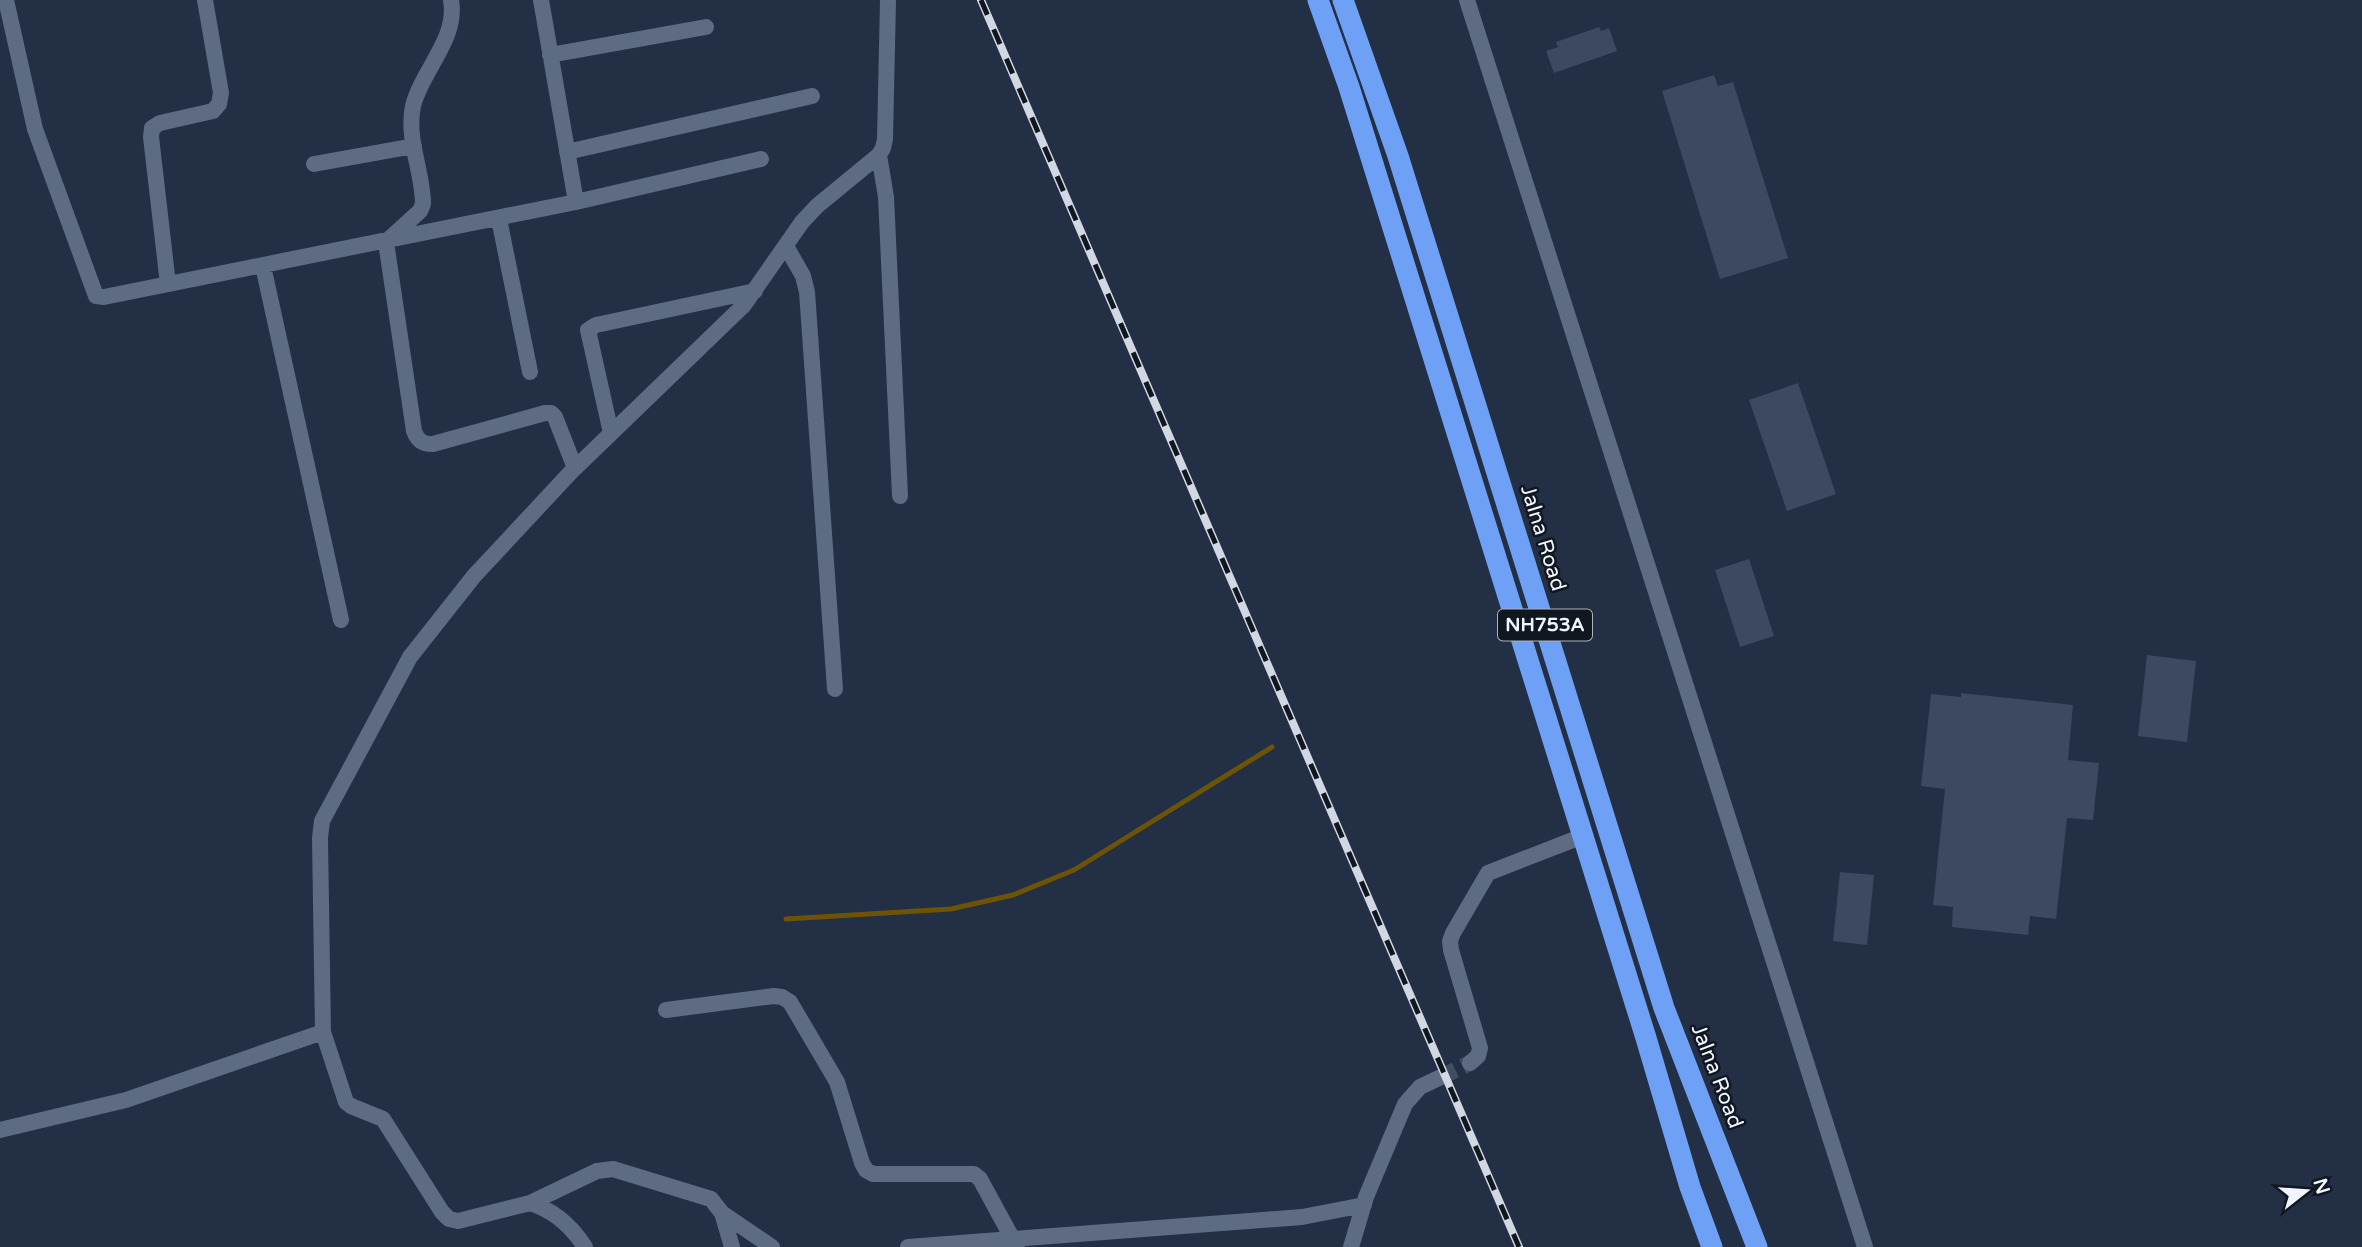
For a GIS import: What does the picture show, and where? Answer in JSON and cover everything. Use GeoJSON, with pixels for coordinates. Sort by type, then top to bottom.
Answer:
{"type":"FeatureCollection","features":[{"type":"Feature","properties":{"kind":"highway","name":"NH753A"},"geometry":{"type":"LineString","coordinates":[[1318,0],[1349,87],[1690,1187],[1712,1247]]}},
{"type":"Feature","properties":{"kind":"highway","name":"Jalna Road"},"geometry":{"type":"LineString","coordinates":[[1343,0],[1398,156],[1664,1008],[1757,1247]]}},
{"type":"Feature","properties":{"kind":"street"},"geometry":{"type":"LineString","coordinates":[[6,0],[35,129],[96,296],[104,297],[499,219],[761,159]]}},
{"type":"Feature","properties":{"kind":"street"},"geometry":{"type":"LineString","coordinates":[[168,284],[152,128],[159,123],[213,111],[219,104],[221,93],[205,0]]}},
{"type":"Feature","properties":{"kind":"street"},"geometry":{"type":"LineString","coordinates":[[386,242],[419,211],[422,204],[412,109],[451,26],[451,0]]}},
{"type":"Feature","properties":{"kind":"street"},"geometry":{"type":"LineString","coordinates":[[541,0],[576,202]]}},
{"type":"Feature","properties":{"kind":"street"},"geometry":{"type":"LineString","coordinates":[[772,1247],[722,1213],[711,1199],[604,1169],[528,1204],[458,1221],[449,1219],[383,1119],[346,1102],[331,1061],[323,1032],[320,838],[327,809],[410,657],[474,576],[575,468],[744,305],[802,222],[883,148],[888,0]]}},
{"type":"Feature","properties":{"kind":"street"},"geometry":{"type":"LineString","coordinates":[[1467,0],[1865,1247]]}},
{"type":"Feature","properties":{"kind":"street"},"geometry":{"type":"LineString","coordinates":[[551,55],[706,27]]}},
{"type":"Feature","properties":{"kind":"street"},"geometry":{"type":"LineString","coordinates":[[567,152],[812,96]]}},
{"type":"Feature","properties":{"kind":"street"},"geometry":{"type":"LineString","coordinates":[[314,164],[414,146]]}},
{"type":"Feature","properties":{"kind":"street"},"geometry":{"type":"LineString","coordinates":[[878,155],[886,197],[900,496]]}},
{"type":"Feature","properties":{"kind":"street"},"geometry":{"type":"LineString","coordinates":[[499,219],[530,372]]}},
{"type":"Feature","properties":{"kind":"street"},"geometry":{"type":"LineString","coordinates":[[386,242],[417,439],[423,444],[433,444],[551,413],[575,468]]}},
{"type":"Feature","properties":{"kind":"street"},"geometry":{"type":"LineString","coordinates":[[786,246],[803,276],[807,292],[835,690]]}},
{"type":"Feature","properties":{"kind":"street"},"geometry":{"type":"LineString","coordinates":[[263,266],[341,620]]}},
{"type":"Feature","properties":{"kind":"street"},"geometry":{"type":"LineString","coordinates":[[611,433],[588,335],[592,327],[755,291]]}},
{"type":"Feature","properties":{"kind":"street"},"geometry":{"type":"LineString","coordinates":[[1470,1063],[1478,1056],[1480,1048],[1451,950],[1453,933],[1488,873],[1583,836]]}},
{"type":"Feature","properties":{"kind":"street"},"geometry":{"type":"LineString","coordinates":[[666,1010],[774,996],[790,1002],[836,1082],[866,1170],[873,1174],[974,1174],[1014,1242]]}},
{"type":"Feature","properties":{"kind":"street"},"geometry":{"type":"LineString","coordinates":[[0,1130],[126,1100],[323,1032]]}},
{"type":"Feature","properties":{"kind":"street"},"geometry":{"type":"LineString","coordinates":[[1351,1247],[1364,1205],[1405,1104],[1420,1087],[1441,1077]]}},
{"type":"Feature","properties":{"kind":"street"},"geometry":{"type":"LineString","coordinates":[[528,1204],[537,1206],[565,1223],[585,1247]]}},
{"type":"Feature","properties":{"kind":"street"},"geometry":{"type":"LineString","coordinates":[[908,1247],[1014,1242],[1302,1217],[1364,1205]]}},
{"type":"Feature","properties":{"kind":"street"},"geometry":{"type":"LineString","coordinates":[[722,1213],[732,1247]]}},
{"type":"Feature","properties":{"kind":"building"},"geometry":{"type":"Polygon","coordinates":[[[1599,27],[1601,31],[1609,28],[1617,51],[1554,73],[1546,51],[1558,47],[1556,42],[1599,27]]]}},
{"type":"Feature","properties":{"kind":"building"},"geometry":{"type":"Polygon","coordinates":[[[1714,75],[1718,86],[1733,82],[1788,258],[1720,279],[1662,91],[1714,75]]]}},
{"type":"Feature","properties":{"kind":"building"},"geometry":{"type":"Polygon","coordinates":[[[1798,383],[1836,494],[1787,511],[1749,400],[1798,383]]]}},
{"type":"Feature","properties":{"kind":"building"},"geometry":{"type":"Polygon","coordinates":[[[1749,559],[1774,636],[1740,647],[1715,570],[1749,559]]]}},
{"type":"Feature","properties":{"kind":"building"},"geometry":{"type":"Polygon","coordinates":[[[2147,655],[2196,661],[2187,742],[2138,736],[2147,655]]]}},
{"type":"Feature","properties":{"kind":"building"},"geometry":{"type":"Polygon","coordinates":[[[1961,693],[2073,705],[2068,760],[2099,763],[2093,820],[2067,818],[2056,919],[2030,916],[2028,935],[1952,927],[1953,907],[1933,905],[1945,789],[1921,786],[1931,694],[1961,697],[1961,693]]]}},
{"type":"Feature","properties":{"kind":"building"},"geometry":{"type":"Polygon","coordinates":[[[1840,872],[1874,875],[1867,945],[1833,941],[1840,872]]]}},
{"type":"Feature","properties":{"kind":"waterway"},"geometry":{"type":"LineString","coordinates":[[786,919],[951,909],[1013,895],[1074,870],[1272,747]]}},
{"type":"Feature","properties":{"kind":"tunnel"},"geometry":{"type":"LineString","coordinates":[[1441,1077],[1470,1063]]}},
{"type":"Feature","properties":{"kind":"railway"},"geometry":{"type":"LineString","coordinates":[[981,0],[1519,1247]]}}]}
